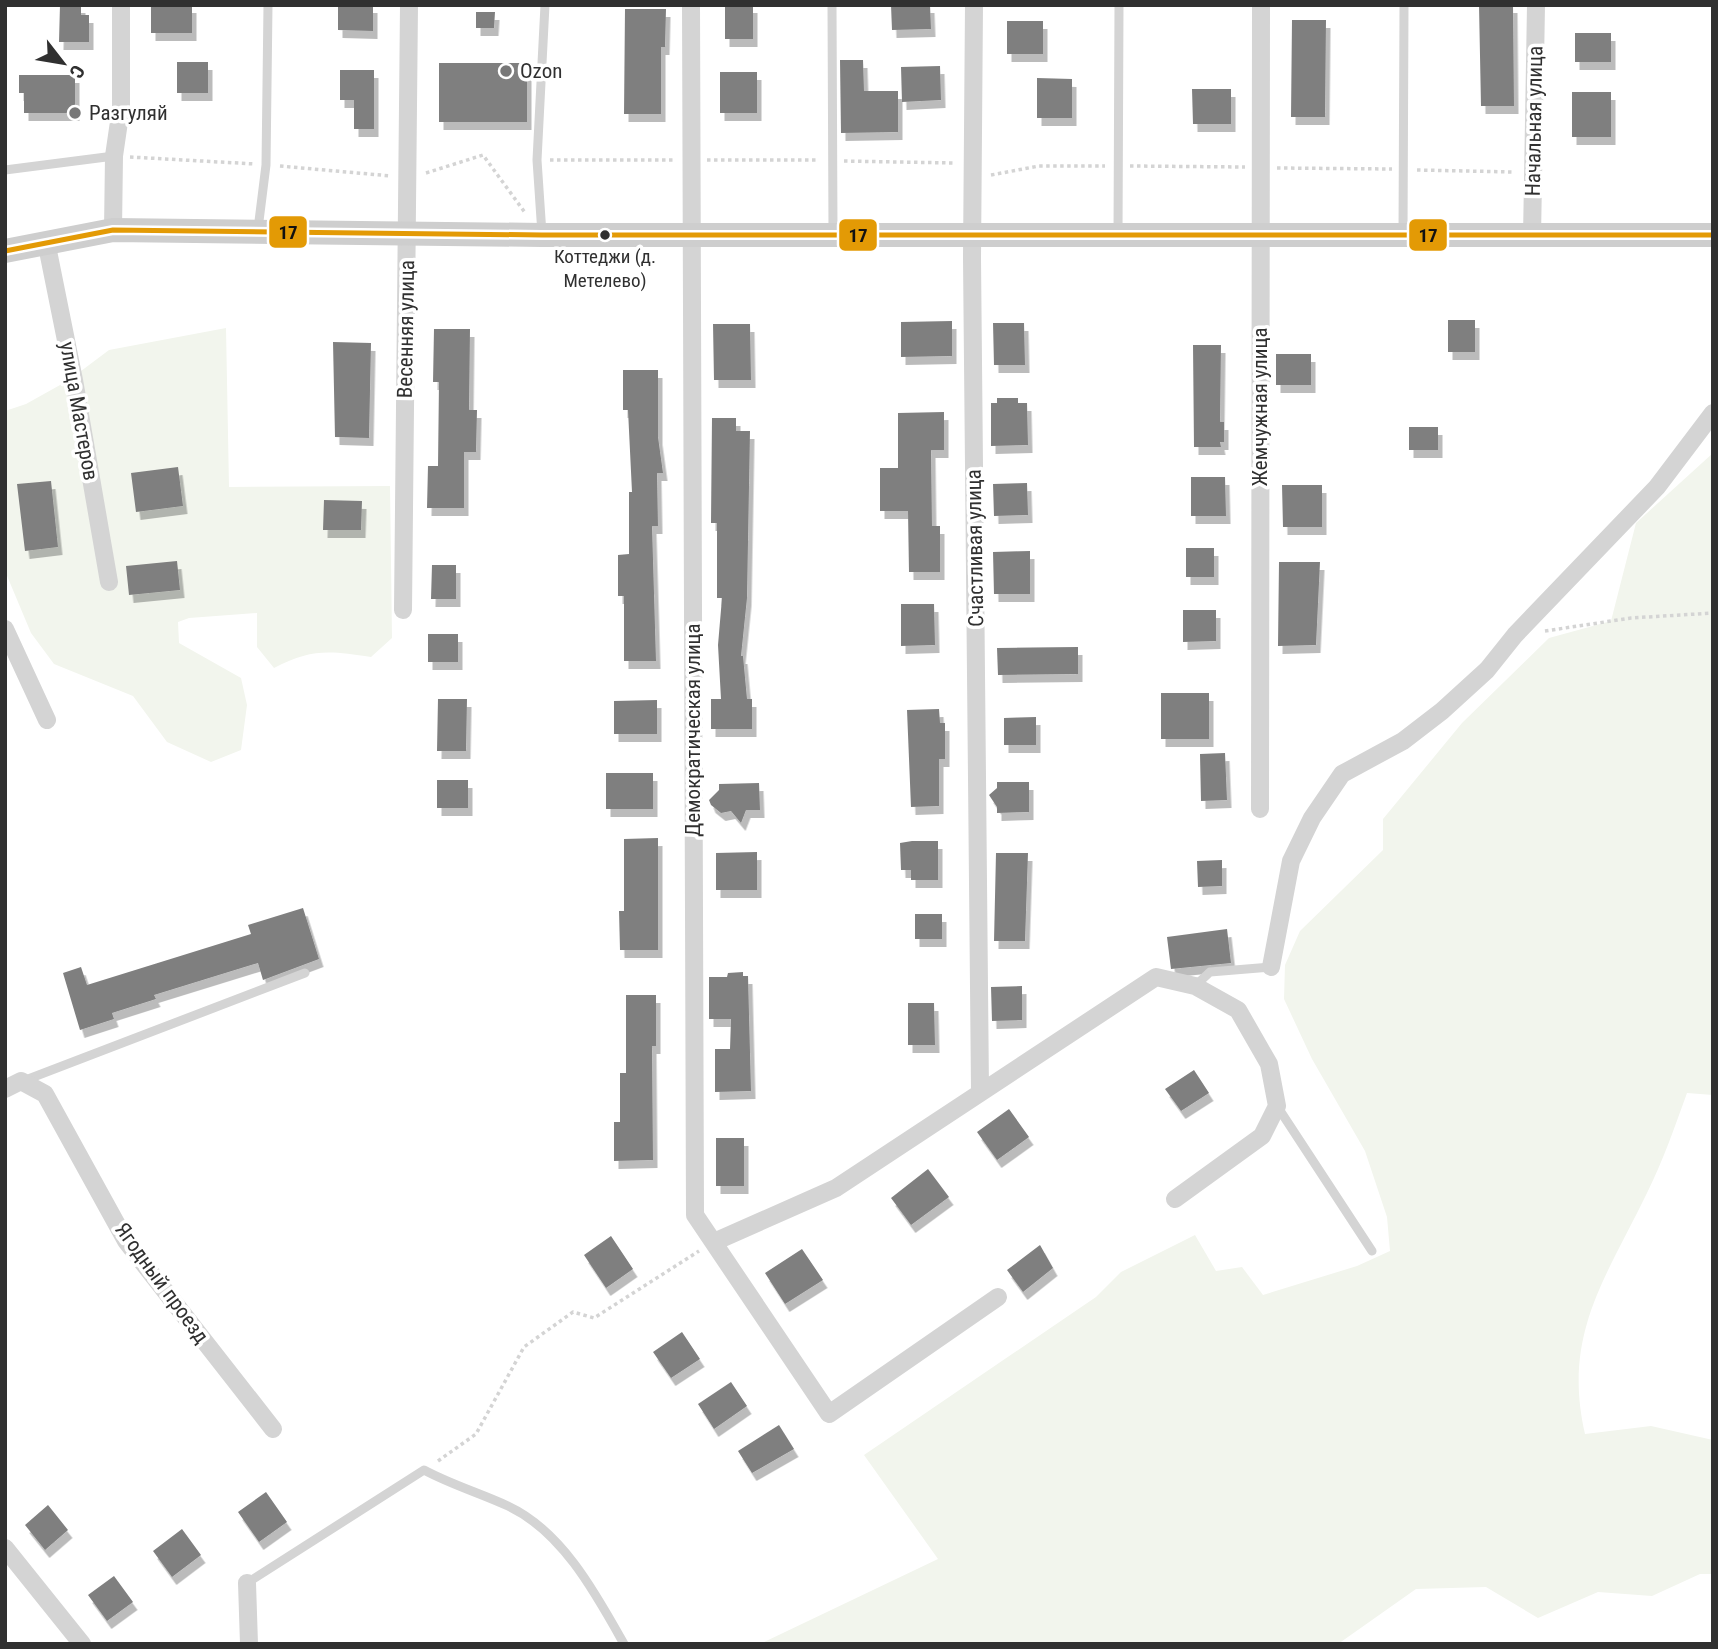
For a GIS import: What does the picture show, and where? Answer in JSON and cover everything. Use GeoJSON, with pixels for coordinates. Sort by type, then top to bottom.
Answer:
{"type":"FeatureCollection","features":[{"type":"Feature","properties":{"kind":"street"},"geometry":{"type":"LineString","coordinates":[[113,230],[114,156],[121,108],[121,5]]}},
{"type":"Feature","properties":{"kind":"street","name":"Весенняя улица"},"geometry":{"type":"LineString","coordinates":[[403,610],[409,5]]}},
{"type":"Feature","properties":{"kind":"street","name":"Демократическая улица"},"geometry":{"type":"LineString","coordinates":[[691,5],[695,1215],[829,1414],[998,1297]]}},
{"type":"Feature","properties":{"kind":"street","name":"Счастливая улица"},"geometry":{"type":"LineString","coordinates":[[974,5],[972,234],[980,1090]]}},
{"type":"Feature","properties":{"kind":"street","name":"Жемчужная улица"},"geometry":{"type":"LineString","coordinates":[[1260,809],[1261,5]]}},
{"type":"Feature","properties":{"kind":"street","name":"Начальная улица"},"geometry":{"type":"LineString","coordinates":[[1532,237],[1536,5]]}},
{"type":"Feature","properties":{"kind":"street"},"geometry":{"type":"LineString","coordinates":[[5,251],[113,230],[542,235],[1713,235]]}},
{"type":"Feature","properties":{"kind":"street","name":"улица Мастеров"},"geometry":{"type":"LineString","coordinates":[[46,241],[74,380],[109,582]]}},
{"type":"Feature","properties":{"kind":"street"},"geometry":{"type":"LineString","coordinates":[[1271,967],[1290,861],[1312,818],[1342,774],[1403,741],[1442,711],[1487,670],[1515,635],[1657,487],[1713,413]]}},
{"type":"Feature","properties":{"kind":"street"},"geometry":{"type":"LineString","coordinates":[[5,629],[47,720]]}},
{"type":"Feature","properties":{"kind":"street"},"geometry":{"type":"LineString","coordinates":[[714,1242],[836,1188],[980,1090],[1156,977],[1195,986],[1238,1010],[1269,1064],[1277,1106],[1262,1136],[1175,1199]]}},
{"type":"Feature","properties":{"kind":"street","name":"Ягодный проезд"},"geometry":{"type":"LineString","coordinates":[[13,1085],[45,1094],[126,1241],[273,1429]]}},
{"type":"Feature","properties":{"kind":"street"},"geometry":{"type":"LineString","coordinates":[[5,1548],[82,1644]]}},
{"type":"Feature","properties":{"kind":"street"},"geometry":{"type":"LineString","coordinates":[[247,1583],[249,1644]]}},
{"type":"Feature","properties":{"kind":"lane"},"geometry":{"type":"LineString","coordinates":[[257,231],[266,165],[268,5]]}},
{"type":"Feature","properties":{"kind":"lane"},"geometry":{"type":"LineString","coordinates":[[542,235],[537,160],[545,5]]}},
{"type":"Feature","properties":{"kind":"lane"},"geometry":{"type":"LineString","coordinates":[[832,5],[834,233]]}},
{"type":"Feature","properties":{"kind":"lane"},"geometry":{"type":"LineString","coordinates":[[1118,235],[1116,166],[1119,5]]}},
{"type":"Feature","properties":{"kind":"lane"},"geometry":{"type":"LineString","coordinates":[[1403,236],[1404,5]]}},
{"type":"Feature","properties":{"kind":"lane"},"geometry":{"type":"LineString","coordinates":[[5,170],[114,156]]}},
{"type":"Feature","properties":{"kind":"lane"},"geometry":{"type":"LineString","coordinates":[[1195,986],[1210,972],[1271,967]]}},
{"type":"Feature","properties":{"kind":"lane"},"geometry":{"type":"LineString","coordinates":[[13,1085],[305,973]]}},
{"type":"Feature","properties":{"kind":"lane"},"geometry":{"type":"LineString","coordinates":[[1277,1106],[1372,1251]]}},
{"type":"Feature","properties":{"kind":"lane"},"geometry":{"type":"LineString","coordinates":[[247,1583],[424,1470],[452,1485],[509,1506],[545,1532],[581,1575],[624,1644]]}},
{"type":"Feature","properties":{"kind":"path"},"geometry":{"type":"LineString","coordinates":[[114,156],[266,165],[409,178],[483,155],[542,235]]}},
{"type":"Feature","properties":{"kind":"path"},"geometry":{"type":"LineString","coordinates":[[537,160],[832,160],[972,164],[991,175],[1039,166],[1533,172]]}},
{"type":"Feature","properties":{"kind":"path"},"geometry":{"type":"LineString","coordinates":[[1515,635],[1631,618],[1713,613]]}},
{"type":"Feature","properties":{"kind":"path"},"geometry":{"type":"LineString","coordinates":[[424,1470],[476,1434],[524,1346],[573,1312],[594,1318],[714,1242]]}},
{"type":"Feature","properties":{"kind":"shaded area"},"geometry":{"type":"Polygon","coordinates":[[[226,328],[229,487],[390,486],[392,638],[371,657],[344,653],[311,654],[274,668],[257,647],[257,613],[189,618],[178,622],[179,643],[241,678],[247,705],[241,750],[211,762],[167,742],[133,696],[54,664],[31,633],[5,571],[5,411],[26,404],[69,380],[109,350],[226,328]]]}},
{"type":"Feature","properties":{"kind":"shaded area"},"geometry":{"type":"Polygon","coordinates":[[[1713,453],[1713,1095],[1687,1093],[1658,1169],[1603,1280],[1584,1336],[1579,1366],[1579,1398],[1585,1434],[1651,1426],[1713,1440],[1713,1574],[1700,1574],[1652,1596],[1598,1592],[1538,1618],[1486,1587],[1416,1589],[1338,1644],[760,1644],[938,1559],[864,1455],[1096,1297],[1121,1272],[1195,1235],[1216,1271],[1242,1267],[1263,1295],[1357,1266],[1390,1251],[1387,1217],[1365,1151],[1312,1059],[1284,999],[1285,965],[1300,931],[1383,850],[1383,819],[1462,723],[1549,638],[1611,621],[1636,523],[1713,453]]]}},
{"type":"Feature","properties":{"kind":"building"},"geometry":{"type":"Polygon","coordinates":[[[60,5],[81,5],[81,15],[89,15],[89,42],[59,42],[60,5]]]}},
{"type":"Feature","properties":{"kind":"building"},"geometry":{"type":"Polygon","coordinates":[[[151,5],[192,5],[192,33],[151,33],[151,5]]]}},
{"type":"Feature","properties":{"kind":"building"},"geometry":{"type":"Polygon","coordinates":[[[338,5],[373,5],[373,31],[338,30],[338,5]]]}},
{"type":"Feature","properties":{"kind":"building"},"geometry":{"type":"Polygon","coordinates":[[[725,5],[753,5],[753,39],[725,39],[725,5]]]}},
{"type":"Feature","properties":{"kind":"building"},"geometry":{"type":"Polygon","coordinates":[[[891,5],[930,5],[931,29],[892,30],[891,5]]]}},
{"type":"Feature","properties":{"kind":"building"},"geometry":{"type":"Polygon","coordinates":[[[1479,5],[1513,5],[1514,106],[1481,106],[1479,5]]]}},
{"type":"Feature","properties":{"kind":"building"},"geometry":{"type":"Polygon","coordinates":[[[625,9],[666,9],[665,47],[661,47],[661,114],[624,114],[625,9]]]}},
{"type":"Feature","properties":{"kind":"building"},"geometry":{"type":"Polygon","coordinates":[[[476,12],[495,12],[494,28],[476,28],[476,12]]]}},
{"type":"Feature","properties":{"kind":"building"},"geometry":{"type":"Polygon","coordinates":[[[1292,20],[1326,20],[1325,117],[1291,117],[1292,20]]]}},
{"type":"Feature","properties":{"kind":"building"},"geometry":{"type":"Polygon","coordinates":[[[1007,21],[1043,21],[1043,54],[1007,54],[1007,21]]]}},
{"type":"Feature","properties":{"kind":"building"},"geometry":{"type":"Polygon","coordinates":[[[1575,33],[1611,33],[1611,62],[1575,62],[1575,33]]]}},
{"type":"Feature","properties":{"kind":"building"},"geometry":{"type":"Polygon","coordinates":[[[840,60],[863,60],[864,91],[898,91],[898,132],[841,133],[840,60]]]}},
{"type":"Feature","properties":{"kind":"building"},"geometry":{"type":"Polygon","coordinates":[[[177,62],[208,62],[208,93],[177,93],[177,62]]]}},
{"type":"Feature","properties":{"kind":"building"},"geometry":{"type":"Polygon","coordinates":[[[439,63],[527,63],[527,122],[439,122],[439,63]]]}},
{"type":"Feature","properties":{"kind":"building"},"geometry":{"type":"Polygon","coordinates":[[[940,66],[941,100],[902,102],[901,67],[940,66]]]}},
{"type":"Feature","properties":{"kind":"building"},"geometry":{"type":"Polygon","coordinates":[[[340,70],[374,70],[374,129],[354,129],[354,100],[340,100],[340,70]]]}},
{"type":"Feature","properties":{"kind":"building"},"geometry":{"type":"Polygon","coordinates":[[[720,72],[757,72],[757,113],[720,113],[720,72]]]}},
{"type":"Feature","properties":{"kind":"building"},"geometry":{"type":"Polygon","coordinates":[[[19,75],[75,75],[75,113],[24,113],[24,93],[19,93],[19,75]]]}},
{"type":"Feature","properties":{"kind":"building"},"geometry":{"type":"Polygon","coordinates":[[[1037,78],[1072,79],[1072,118],[1037,118],[1037,78]]]}},
{"type":"Feature","properties":{"kind":"building"},"geometry":{"type":"Polygon","coordinates":[[[1192,89],[1231,89],[1231,124],[1193,124],[1192,89]]]}},
{"type":"Feature","properties":{"kind":"building"},"geometry":{"type":"Polygon","coordinates":[[[1572,92],[1611,92],[1611,137],[1572,137],[1572,92]]]}},
{"type":"Feature","properties":{"kind":"building"},"geometry":{"type":"Polygon","coordinates":[[[1448,320],[1475,320],[1475,352],[1448,352],[1448,320]]]}},
{"type":"Feature","properties":{"kind":"building"},"geometry":{"type":"Polygon","coordinates":[[[952,321],[952,356],[901,357],[901,322],[952,321]]]}},
{"type":"Feature","properties":{"kind":"building"},"geometry":{"type":"Polygon","coordinates":[[[993,323],[1024,323],[1025,365],[994,365],[993,323]]]}},
{"type":"Feature","properties":{"kind":"building"},"geometry":{"type":"Polygon","coordinates":[[[713,324],[750,324],[751,380],[714,380],[713,324]]]}},
{"type":"Feature","properties":{"kind":"building"},"geometry":{"type":"Polygon","coordinates":[[[434,329],[470,329],[469,410],[477,410],[476,452],[464,452],[464,508],[427,508],[428,466],[438,466],[439,382],[433,382],[434,329]]]}},
{"type":"Feature","properties":{"kind":"building"},"geometry":{"type":"Polygon","coordinates":[[[333,342],[371,343],[369,438],[335,437],[333,342]]]}},
{"type":"Feature","properties":{"kind":"building"},"geometry":{"type":"Polygon","coordinates":[[[1193,345],[1221,345],[1220,422],[1224,422],[1224,442],[1220,442],[1221,447],[1194,447],[1193,345]]]}},
{"type":"Feature","properties":{"kind":"building"},"geometry":{"type":"Polygon","coordinates":[[[1276,354],[1311,354],[1311,385],[1276,385],[1276,354]]]}},
{"type":"Feature","properties":{"kind":"building"},"geometry":{"type":"Polygon","coordinates":[[[623,370],[658,370],[658,437],[663,473],[657,473],[658,526],[652,526],[656,661],[624,661],[624,596],[618,596],[618,555],[629,554],[629,492],[632,492],[628,410],[623,410],[623,370]]]}},
{"type":"Feature","properties":{"kind":"building"},"geometry":{"type":"Polygon","coordinates":[[[997,398],[1018,398],[1018,403],[1027,403],[1028,445],[991,446],[991,403],[997,403],[997,398]]]}},
{"type":"Feature","properties":{"kind":"building"},"geometry":{"type":"Polygon","coordinates":[[[944,412],[944,450],[931,450],[932,526],[940,526],[940,572],[909,572],[908,511],[880,511],[880,468],[898,468],[898,413],[944,412]]]}},
{"type":"Feature","properties":{"kind":"building"},"geometry":{"type":"Polygon","coordinates":[[[712,418],[736,418],[736,431],[750,431],[747,598],[741,656],[747,699],[752,699],[752,729],[711,729],[711,699],[721,699],[718,645],[722,598],[717,598],[717,523],[711,523],[712,418]]]}},
{"type":"Feature","properties":{"kind":"building"},"geometry":{"type":"Polygon","coordinates":[[[1409,427],[1438,427],[1438,450],[1409,450],[1409,427]]]}},
{"type":"Feature","properties":{"kind":"building"},"geometry":{"type":"Polygon","coordinates":[[[178,467],[183,506],[136,512],[131,473],[178,467]]]}},
{"type":"Feature","properties":{"kind":"building"},"geometry":{"type":"Polygon","coordinates":[[[1191,477],[1225,477],[1226,516],[1191,516],[1191,477]]]}},
{"type":"Feature","properties":{"kind":"building"},"geometry":{"type":"Polygon","coordinates":[[[51,481],[58,547],[25,551],[17,484],[51,481]]]}},
{"type":"Feature","properties":{"kind":"building"},"geometry":{"type":"Polygon","coordinates":[[[1027,483],[1028,515],[994,516],[993,484],[1027,483]]]}},
{"type":"Feature","properties":{"kind":"building"},"geometry":{"type":"Polygon","coordinates":[[[1282,485],[1322,485],[1322,527],[1283,527],[1282,485]]]}},
{"type":"Feature","properties":{"kind":"building"},"geometry":{"type":"Polygon","coordinates":[[[324,500],[362,501],[361,530],[323,530],[324,500]]]}},
{"type":"Feature","properties":{"kind":"building"},"geometry":{"type":"Polygon","coordinates":[[[1186,548],[1214,548],[1214,577],[1186,577],[1186,548]]]}},
{"type":"Feature","properties":{"kind":"building"},"geometry":{"type":"Polygon","coordinates":[[[1030,551],[1030,594],[994,594],[993,552],[1030,551]]]}},
{"type":"Feature","properties":{"kind":"building"},"geometry":{"type":"Polygon","coordinates":[[[177,561],[180,590],[129,595],[126,566],[177,561]]]}},
{"type":"Feature","properties":{"kind":"building"},"geometry":{"type":"Polygon","coordinates":[[[1279,562],[1320,562],[1316,645],[1278,646],[1279,562]]]}},
{"type":"Feature","properties":{"kind":"building"},"geometry":{"type":"Polygon","coordinates":[[[432,565],[456,565],[456,599],[431,599],[432,565]]]}},
{"type":"Feature","properties":{"kind":"building"},"geometry":{"type":"Polygon","coordinates":[[[901,604],[934,604],[935,645],[901,646],[901,604]]]}},
{"type":"Feature","properties":{"kind":"building"},"geometry":{"type":"Polygon","coordinates":[[[1183,610],[1216,610],[1216,641],[1183,642],[1183,610]]]}},
{"type":"Feature","properties":{"kind":"building"},"geometry":{"type":"Polygon","coordinates":[[[428,634],[458,634],[458,662],[428,662],[428,634]]]}},
{"type":"Feature","properties":{"kind":"building"},"geometry":{"type":"Polygon","coordinates":[[[1078,647],[1078,674],[998,675],[997,648],[1078,647]]]}},
{"type":"Feature","properties":{"kind":"building"},"geometry":{"type":"Polygon","coordinates":[[[1161,693],[1209,693],[1209,739],[1161,739],[1161,693]]]}},
{"type":"Feature","properties":{"kind":"building"},"geometry":{"type":"Polygon","coordinates":[[[438,699],[467,699],[466,751],[437,751],[438,699]]]}},
{"type":"Feature","properties":{"kind":"building"},"geometry":{"type":"Polygon","coordinates":[[[657,700],[657,734],[614,734],[614,701],[657,700]]]}},
{"type":"Feature","properties":{"kind":"building"},"geometry":{"type":"Polygon","coordinates":[[[939,709],[940,723],[945,723],[945,759],[939,759],[939,806],[911,807],[907,710],[939,709]]]}},
{"type":"Feature","properties":{"kind":"building"},"geometry":{"type":"Polygon","coordinates":[[[1036,717],[1036,745],[1004,745],[1004,718],[1036,717]]]}},
{"type":"Feature","properties":{"kind":"building"},"geometry":{"type":"Polygon","coordinates":[[[1225,753],[1227,800],[1201,801],[1200,754],[1225,753]]]}},
{"type":"Feature","properties":{"kind":"building"},"geometry":{"type":"Polygon","coordinates":[[[606,773],[653,773],[653,809],[606,809],[606,773]]]}},
{"type":"Feature","properties":{"kind":"building"},"geometry":{"type":"Polygon","coordinates":[[[437,780],[468,780],[468,808],[437,808],[437,780]]]}},
{"type":"Feature","properties":{"kind":"building"},"geometry":{"type":"Polygon","coordinates":[[[997,782],[1029,782],[1029,812],[997,813],[997,807],[989,795],[997,788],[997,782]]]}},
{"type":"Feature","properties":{"kind":"building"},"geometry":{"type":"Polygon","coordinates":[[[759,783],[760,810],[746,810],[741,823],[731,811],[721,813],[709,800],[719,790],[719,784],[759,783]]]}},
{"type":"Feature","properties":{"kind":"building"},"geometry":{"type":"Polygon","coordinates":[[[658,838],[658,950],[620,950],[619,911],[624,911],[624,839],[658,838]]]}},
{"type":"Feature","properties":{"kind":"building"},"geometry":{"type":"Polygon","coordinates":[[[938,841],[938,880],[911,880],[911,870],[901,870],[900,843],[938,841]]]}},
{"type":"Feature","properties":{"kind":"building"},"geometry":{"type":"Polygon","coordinates":[[[757,852],[757,890],[716,890],[716,853],[757,852]]]}},
{"type":"Feature","properties":{"kind":"building"},"geometry":{"type":"Polygon","coordinates":[[[996,853],[1028,853],[1025,941],[994,941],[996,853]]]}},
{"type":"Feature","properties":{"kind":"building"},"geometry":{"type":"Polygon","coordinates":[[[1222,860],[1222,886],[1198,887],[1197,861],[1222,860]]]}},
{"type":"Feature","properties":{"kind":"building"},"geometry":{"type":"Polygon","coordinates":[[[303,908],[319,959],[263,980],[258,963],[154,995],[156,999],[112,1013],[114,1019],[80,1030],[63,973],[81,967],[87,985],[251,934],[248,925],[303,908]]]}},
{"type":"Feature","properties":{"kind":"building"},"geometry":{"type":"Polygon","coordinates":[[[915,914],[942,914],[942,939],[915,939],[915,914]]]}},
{"type":"Feature","properties":{"kind":"building"},"geometry":{"type":"Polygon","coordinates":[[[1227,929],[1231,963],[1171,969],[1167,937],[1227,929]]]}},
{"type":"Feature","properties":{"kind":"building"},"geometry":{"type":"Polygon","coordinates":[[[743,972],[743,976],[748,976],[751,1091],[715,1092],[715,1049],[730,1049],[731,1019],[709,1019],[709,977],[727,977],[728,973],[743,972]]]}},
{"type":"Feature","properties":{"kind":"building"},"geometry":{"type":"Polygon","coordinates":[[[1022,986],[1022,1020],[992,1021],[991,987],[1022,986]]]}},
{"type":"Feature","properties":{"kind":"building"},"geometry":{"type":"Polygon","coordinates":[[[626,995],[656,995],[656,1046],[652,1046],[653,1160],[614,1161],[614,1122],[620,1122],[620,1073],[626,1073],[626,995]]]}},
{"type":"Feature","properties":{"kind":"building"},"geometry":{"type":"Polygon","coordinates":[[[908,1003],[934,1003],[935,1045],[908,1045],[908,1003]]]}},
{"type":"Feature","properties":{"kind":"building"},"geometry":{"type":"Polygon","coordinates":[[[1194,1070],[1209,1093],[1181,1111],[1165,1089],[1194,1070]]]}},
{"type":"Feature","properties":{"kind":"building"},"geometry":{"type":"Polygon","coordinates":[[[1009,1109],[1029,1137],[997,1160],[977,1132],[1009,1109]]]}},
{"type":"Feature","properties":{"kind":"building"},"geometry":{"type":"Polygon","coordinates":[[[716,1138],[744,1138],[744,1186],[716,1186],[716,1138]]]}},
{"type":"Feature","properties":{"kind":"building"},"geometry":{"type":"Polygon","coordinates":[[[928,1169],[949,1197],[911,1225],[891,1198],[928,1169]]]}},
{"type":"Feature","properties":{"kind":"building"},"geometry":{"type":"Polygon","coordinates":[[[611,1236],[633,1269],[606,1288],[584,1255],[611,1236]]]}},
{"type":"Feature","properties":{"kind":"building"},"geometry":{"type":"Polygon","coordinates":[[[1040,1245],[1053,1268],[1023,1292],[1007,1270],[1040,1245]]]}},
{"type":"Feature","properties":{"kind":"building"},"geometry":{"type":"Polygon","coordinates":[[[802,1249],[823,1280],[785,1304],[765,1273],[802,1249]]]}},
{"type":"Feature","properties":{"kind":"building"},"geometry":{"type":"Polygon","coordinates":[[[682,1332],[700,1359],[671,1378],[653,1352],[682,1332]]]}},
{"type":"Feature","properties":{"kind":"building"},"geometry":{"type":"Polygon","coordinates":[[[731,1382],[747,1406],[714,1429],[698,1404],[731,1382]]]}},
{"type":"Feature","properties":{"kind":"building"},"geometry":{"type":"Polygon","coordinates":[[[779,1425],[794,1449],[752,1473],[738,1451],[779,1425]]]}},
{"type":"Feature","properties":{"kind":"building"},"geometry":{"type":"Polygon","coordinates":[[[266,1492],[287,1522],[259,1542],[238,1512],[266,1492]]]}},
{"type":"Feature","properties":{"kind":"building"},"geometry":{"type":"Polygon","coordinates":[[[48,1505],[68,1530],[45,1550],[25,1525],[48,1505]]]}},
{"type":"Feature","properties":{"kind":"building"},"geometry":{"type":"Polygon","coordinates":[[[182,1529],[201,1555],[172,1577],[153,1551],[182,1529]]]}},
{"type":"Feature","properties":{"kind":"building"},"geometry":{"type":"Polygon","coordinates":[[[114,1576],[133,1602],[107,1621],[88,1595],[114,1576]]]}},
{"type":"Feature","properties":{"kind":"transit line","name":"17"},"geometry":{"type":"LineString","coordinates":[[5,251],[113,230],[542,235],[1713,235]]}},
{"type":"Feature","properties":{"kind":"place","name":"Ozon"},"geometry":{"type":"Point","coordinates":[506,71]}},
{"type":"Feature","properties":{"kind":"place","name":"Разгуляй"},"geometry":{"type":"Point","coordinates":[75,113]}},
{"type":"Feature","properties":{"kind":"place","name":"Коттеджи (д. Метелево)"},"geometry":{"type":"Point","coordinates":[605,235]}}]}
